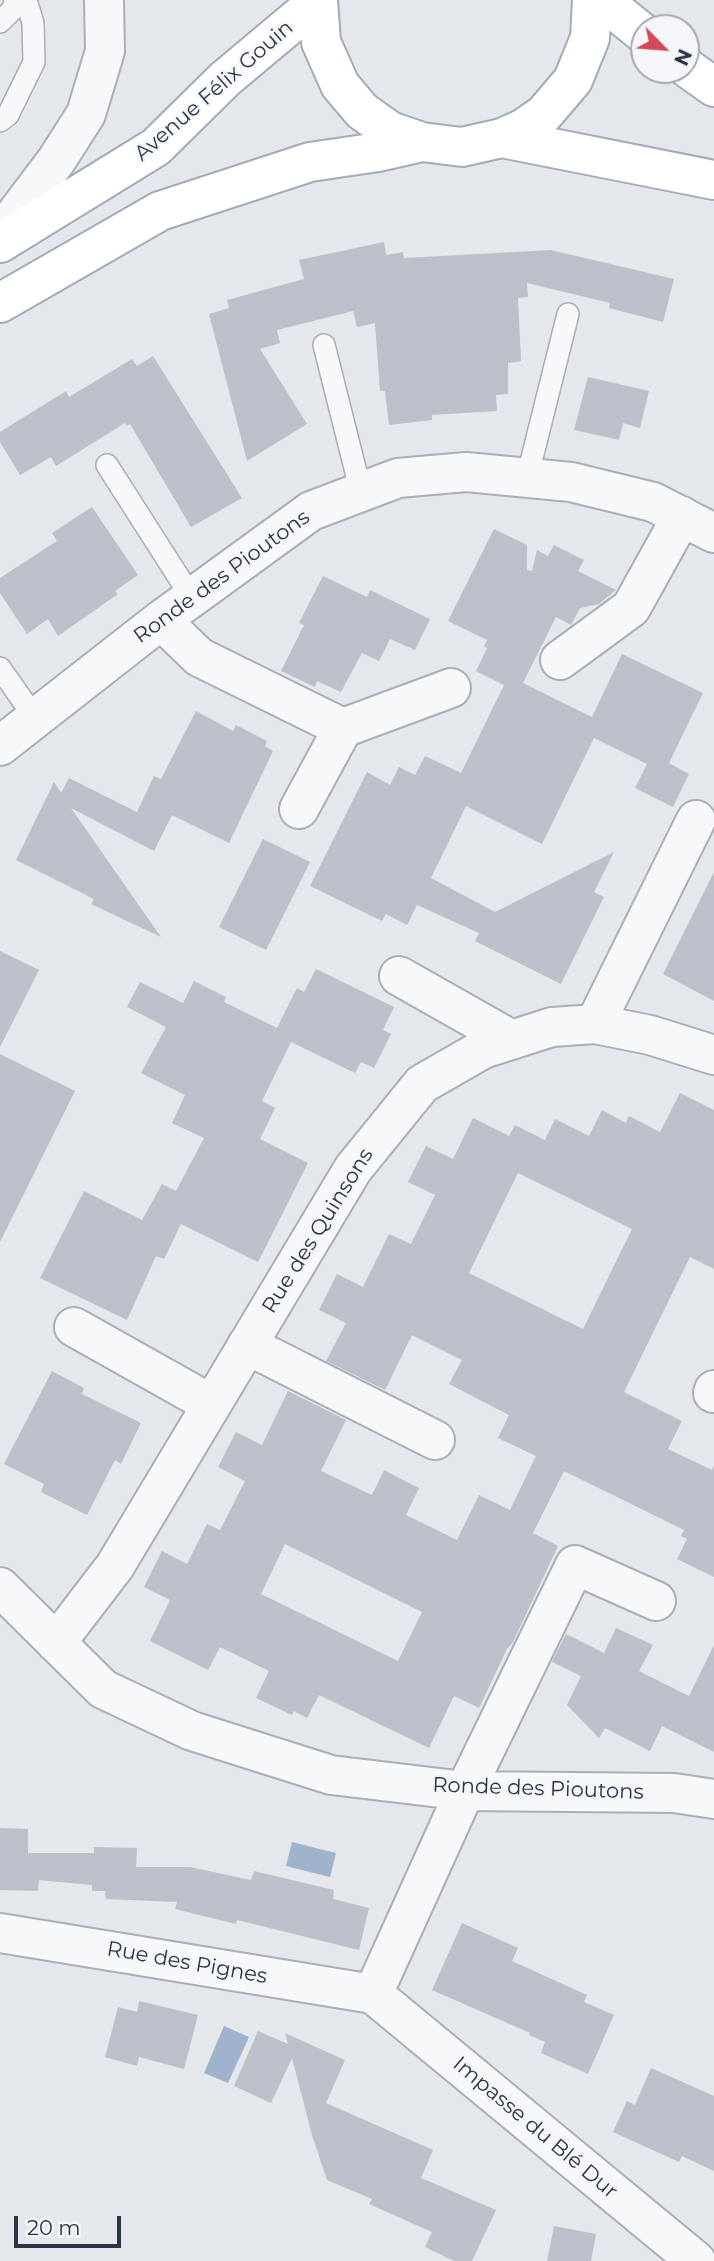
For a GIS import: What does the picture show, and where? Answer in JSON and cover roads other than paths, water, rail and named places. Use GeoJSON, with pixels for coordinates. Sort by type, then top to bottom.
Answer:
{"type":"FeatureCollection","features":[{"type":"Feature","properties":{"kind":"main road"},"geometry":{"type":"LineString","coordinates":[[318,1],[321,42],[340,85],[362,111],[390,131],[422,142],[462,147],[502,138],[524,128],[544,114],[573,80],[590,38],[592,0]]}},
{"type":"Feature","properties":{"kind":"main road"},"geometry":{"type":"LineString","coordinates":[[602,0],[630,23]]}},
{"type":"Feature","properties":{"kind":"main road","name":"Avenue Félix Gouin"},"geometry":{"type":"LineString","coordinates":[[0,243],[156,147],[225,79],[318,1]]}},
{"type":"Feature","properties":{"kind":"main road"},"geometry":{"type":"LineString","coordinates":[[502,138],[714,180]]}},
{"type":"Feature","properties":{"kind":"main road"},"geometry":{"type":"LineString","coordinates":[[0,303],[160,211],[310,162],[378,152],[422,142]]}},
{"type":"Feature","properties":{"kind":"street"},"geometry":{"type":"LineString","coordinates":[[0,235],[56,161],[86,114],[105,51],[104,0]]}},
{"type":"Feature","properties":{"kind":"street","name":"Ronde des Pioutons"},"geometry":{"type":"LineString","coordinates":[[0,746],[161,620],[311,511],[398,478],[466,472],[571,482],[653,502],[698,524]]}},
{"type":"Feature","properties":{"kind":"street"},"geometry":{"type":"LineString","coordinates":[[560,660],[631,608],[698,524]]}},
{"type":"Feature","properties":{"kind":"street"},"geometry":{"type":"LineString","coordinates":[[161,620],[199,657],[343,728]]}},
{"type":"Feature","properties":{"kind":"street"},"geometry":{"type":"LineString","coordinates":[[299,808],[343,728],[450,688]]}},
{"type":"Feature","properties":{"kind":"street"},"geometry":{"type":"LineString","coordinates":[[595,1024],[696,820]]}},
{"type":"Feature","properties":{"kind":"street"},"geometry":{"type":"LineString","coordinates":[[399,976],[512,1040]]}},
{"type":"Feature","properties":{"kind":"street","name":"Rue des Quinsons"},"geometry":{"type":"LineString","coordinates":[[56,1643],[115,1566],[353,1169],[422,1084],[483,1049],[552,1027],[595,1024],[650,1035],[714,1055]]}},
{"type":"Feature","properties":{"kind":"street"},"geometry":{"type":"LineString","coordinates":[[74,1327],[211,1404]]}},
{"type":"Feature","properties":{"kind":"street"},"geometry":{"type":"LineString","coordinates":[[247,1345],[435,1440]]}},
{"type":"Feature","properties":{"kind":"street"},"geometry":{"type":"LineString","coordinates":[[373,1994],[465,1791],[575,1564],[656,1601]]}},
{"type":"Feature","properties":{"kind":"street","name":"Ronde des Pioutons"},"geometry":{"type":"LineString","coordinates":[[3,1593],[103,1689],[192,1731],[331,1775],[465,1791],[674,1793],[714,1799]]}},
{"type":"Feature","properties":{"kind":"street","name":"Rue des Pignes"},"geometry":{"type":"LineString","coordinates":[[0,1933],[373,1994]]}},
{"type":"Feature","properties":{"kind":"street","name":"Impasse du Blé Dur"},"geometry":{"type":"LineString","coordinates":[[373,1994],[696,2261]]}},
{"type":"Feature","properties":{"kind":"lane"},"geometry":{"type":"LineString","coordinates":[[0,22],[13,9],[15,0]]}},
{"type":"Feature","properties":{"kind":"lane"},"geometry":{"type":"LineString","coordinates":[[0,121],[8,115],[34,62],[33,23],[26,0]]}},
{"type":"Feature","properties":{"kind":"lane"},"geometry":{"type":"LineString","coordinates":[[527,478],[568,314]]}},
{"type":"Feature","properties":{"kind":"lane"},"geometry":{"type":"LineString","coordinates":[[324,345],[361,492]]}},
{"type":"Feature","properties":{"kind":"lane"},"geometry":{"type":"LineString","coordinates":[[107,465],[192,598]]}},
{"type":"Feature","properties":{"kind":"lane"},"geometry":{"type":"LineString","coordinates":[[0,668],[35,718]]}},
{"type":"Feature","properties":{"kind":"water"},"geometry":{"type":"Polygon","coordinates":[[[292,1842],[336,1853],[330,1877],[286,1866],[292,1842]]]}},
{"type":"Feature","properties":{"kind":"water"},"geometry":{"type":"Polygon","coordinates":[[[224,2026],[249,2037],[228,2083],[204,2073],[224,2026]]]}}]}
